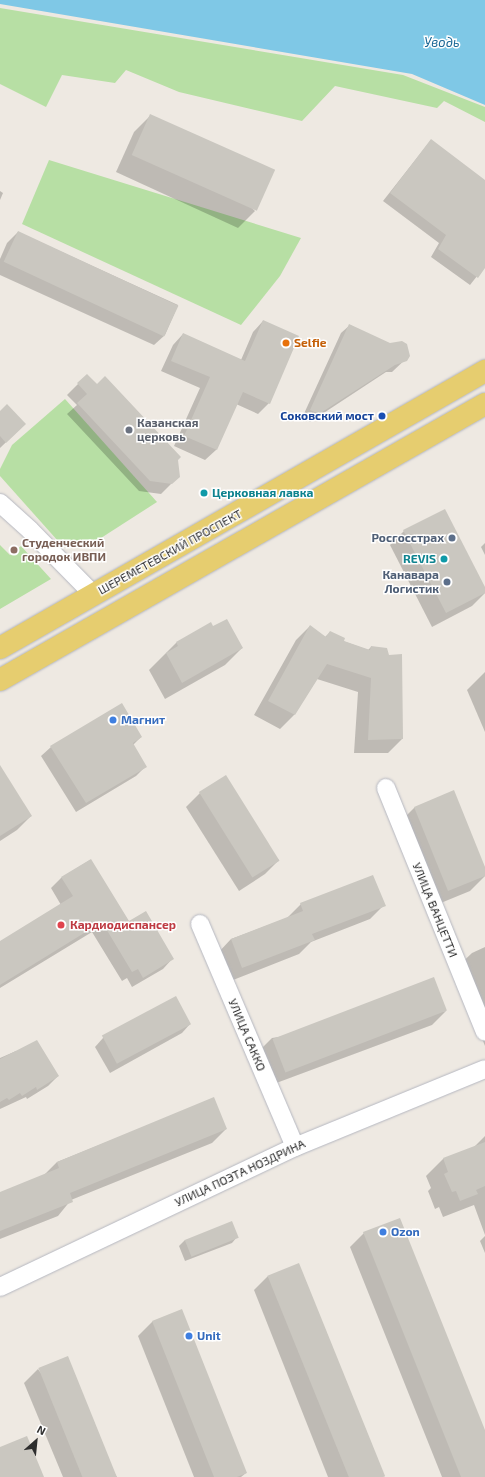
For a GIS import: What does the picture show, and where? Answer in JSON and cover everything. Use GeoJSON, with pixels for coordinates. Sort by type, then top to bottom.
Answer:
{"type":"FeatureCollection","features":[{"type":"Feature","properties":{"kind":"main road","name":"ШЕРЕМЕТЕВСКИЙ ПРОСПЕКТ"},"geometry":{"type":"LineString","coordinates":[[0,648],[485,371]]}},
{"type":"Feature","properties":{"kind":"main road"},"geometry":{"type":"LineString","coordinates":[[0,680],[485,404]]}},
{"type":"Feature","properties":{"kind":"main road"},"geometry":{"type":"LineString","coordinates":[[93,594],[108,618]]}},
{"type":"Feature","properties":{"kind":"street"},"geometry":{"type":"LineString","coordinates":[[0,503],[42,541],[93,594]]}},
{"type":"Feature","properties":{"kind":"street","name":"УЛИЦА ВАНЦЕТТИ"},"geometry":{"type":"LineString","coordinates":[[386,788],[485,1032]]}},
{"type":"Feature","properties":{"kind":"street","name":"УЛИЦА САККО"},"geometry":{"type":"LineString","coordinates":[[200,924],[295,1147]]}},
{"type":"Feature","properties":{"kind":"street","name":"УЛИЦА ПОЭТА НОЗДРИНА"},"geometry":{"type":"LineString","coordinates":[[0,1287],[295,1147],[485,1069]]}},
{"type":"Feature","properties":{"kind":"green space"},"geometry":{"type":"Polygon","coordinates":[[[0,8],[403,75],[485,107],[485,122],[444,101],[437,108],[335,86],[302,121],[179,92],[126,70],[115,83],[62,75],[46,107],[0,84],[0,8]]]}},
{"type":"Feature","properties":{"kind":"green space"},"geometry":{"type":"Polygon","coordinates":[[[49,160],[301,238],[280,276],[241,325],[22,224],[49,160]]]}},
{"type":"Feature","properties":{"kind":"green space"},"geometry":{"type":"Polygon","coordinates":[[[65,399],[157,502],[87,547],[58,541],[0,476],[0,469],[12,445],[65,399]]]}},
{"type":"Feature","properties":{"kind":"green space","name":"Студенческий городок ИВПИ"},"geometry":{"type":"Polygon","coordinates":[[[0,545],[10,555],[21,546],[51,579],[0,609],[0,545]]]}},
{"type":"Feature","properties":{"kind":"water","name":"Уводь"},"geometry":{"type":"Polygon","coordinates":[[[0,0],[485,0],[485,105],[412,74],[0,4],[0,0]]]}},
{"type":"Feature","properties":{"kind":"building"},"geometry":{"type":"Polygon","coordinates":[[[150,114],[275,170],[257,211],[132,155],[150,114]]]}},
{"type":"Feature","properties":{"kind":"building"},"geometry":{"type":"Polygon","coordinates":[[[431,139],[485,180],[485,268],[478,278],[438,249],[446,235],[390,193],[431,139]]]}},
{"type":"Feature","properties":{"kind":"building"},"geometry":{"type":"Polygon","coordinates":[[[18,231],[178,306],[164,337],[4,262],[18,231]]]}},
{"type":"Feature","properties":{"kind":"building"},"geometry":{"type":"Polygon","coordinates":[[[263,320],[299,336],[270,404],[243,392],[217,450],[184,436],[210,377],[171,361],[183,333],[245,361],[263,320]]]}},
{"type":"Feature","properties":{"kind":"building"},"geometry":{"type":"Polygon","coordinates":[[[349,324],[390,343],[402,341],[407,344],[410,356],[407,361],[395,365],[319,414],[310,410],[349,324]]]}},
{"type":"Feature","properties":{"kind":"building","name":"Казанская церковь"},"geometry":{"type":"Polygon","coordinates":[[[87,374],[97,384],[105,376],[181,457],[178,460],[180,477],[172,484],[150,481],[77,403],[87,394],[77,383],[87,374]]]}},
{"type":"Feature","properties":{"kind":"building"},"geometry":{"type":"Polygon","coordinates":[[[7,404],[26,424],[6,443],[0,436],[0,411],[7,404]]]}},
{"type":"Feature","properties":{"kind":"building","name":"REVIS"},"geometry":{"type":"Polygon","coordinates":[[[445,509],[485,587],[485,593],[446,613],[403,530],[445,509]]]}},
{"type":"Feature","properties":{"kind":"building"},"geometry":{"type":"Polygon","coordinates":[[[227,619],[243,648],[182,683],[166,653],[178,646],[176,642],[211,622],[213,626],[227,619]]]}},
{"type":"Feature","properties":{"kind":"building"},"geometry":{"type":"Polygon","coordinates":[[[310,625],[326,637],[330,631],[345,638],[344,641],[370,650],[371,646],[387,648],[389,655],[402,654],[403,739],[368,740],[371,678],[327,664],[295,715],[268,701],[310,625]]]}},
{"type":"Feature","properties":{"kind":"building"},"geometry":{"type":"Polygon","coordinates":[[[122,703],[142,737],[133,743],[147,767],[86,803],[50,746],[122,703]]]}},
{"type":"Feature","properties":{"kind":"building"},"geometry":{"type":"Polygon","coordinates":[[[0,765],[32,816],[0,836],[0,765]]]}},
{"type":"Feature","properties":{"kind":"building"},"geometry":{"type":"Polygon","coordinates":[[[226,775],[280,861],[252,878],[199,792],[226,775]]]}},
{"type":"Feature","properties":{"kind":"building"},"geometry":{"type":"Polygon","coordinates":[[[454,790],[485,867],[485,876],[448,891],[414,807],[454,790]]]}},
{"type":"Feature","properties":{"kind":"building","name":"Кардиодиспансер"},"geometry":{"type":"Polygon","coordinates":[[[91,859],[129,921],[146,911],[174,959],[143,978],[138,969],[132,972],[102,922],[0,985],[0,941],[73,896],[61,877],[91,859]]]}},
{"type":"Feature","properties":{"kind":"building"},"geometry":{"type":"Polygon","coordinates":[[[373,875],[386,906],[312,934],[315,940],[242,968],[231,939],[303,911],[300,903],[373,875]]]}},
{"type":"Feature","properties":{"kind":"building"},"geometry":{"type":"Polygon","coordinates":[[[434,977],[447,1011],[285,1073],[272,1039],[434,977]]]}},
{"type":"Feature","properties":{"kind":"building"},"geometry":{"type":"Polygon","coordinates":[[[176,996],[191,1024],[117,1064],[102,1035],[176,996]]]}},
{"type":"Feature","properties":{"kind":"building"},"geometry":{"type":"Polygon","coordinates":[[[37,1040],[59,1076],[37,1090],[36,1087],[22,1096],[20,1093],[9,1100],[7,1098],[0,1102],[0,1059],[37,1040]]]}},
{"type":"Feature","properties":{"kind":"building"},"geometry":{"type":"Polygon","coordinates":[[[214,1097],[227,1129],[70,1193],[73,1202],[0,1231],[0,1192],[59,1168],[57,1162],[214,1097]]]}},
{"type":"Feature","properties":{"kind":"building"},"geometry":{"type":"Polygon","coordinates":[[[485,1142],[485,1186],[476,1190],[478,1194],[460,1201],[456,1191],[452,1192],[444,1174],[448,1172],[443,1158],[485,1142]]]}},
{"type":"Feature","properties":{"kind":"building"},"geometry":{"type":"Polygon","coordinates":[[[400,1218],[485,1430],[485,1477],[461,1477],[363,1232],[400,1218]]]}},
{"type":"Feature","properties":{"kind":"building"},"geometry":{"type":"Polygon","coordinates":[[[232,1221],[239,1238],[191,1257],[185,1240],[232,1221]]]}},
{"type":"Feature","properties":{"kind":"building"},"geometry":{"type":"Polygon","coordinates":[[[299,1263],[385,1476],[349,1477],[267,1276],[299,1263]]]}},
{"type":"Feature","properties":{"kind":"building"},"geometry":{"type":"Polygon","coordinates":[[[182,1309],[247,1473],[237,1477],[214,1477],[152,1321],[182,1309]]]}},
{"type":"Feature","properties":{"kind":"building"},"geometry":{"type":"Polygon","coordinates":[[[68,1356],[117,1477],[82,1477],[38,1368],[68,1356]]]}},
{"type":"Feature","properties":{"kind":"building"},"geometry":{"type":"Polygon","coordinates":[[[27,1436],[44,1477],[0,1477],[0,1447],[27,1436]]]}},
{"type":"Feature","properties":{"kind":"place","name":"Selfie"},"geometry":{"type":"Point","coordinates":[286,343]}},
{"type":"Feature","properties":{"kind":"place","name":"Соковский мост"},"geometry":{"type":"Point","coordinates":[382,416]}},
{"type":"Feature","properties":{"kind":"place","name":"Казанская церковь"},"geometry":{"type":"Point","coordinates":[129,430]}},
{"type":"Feature","properties":{"kind":"place","name":"Церковная лавка"},"geometry":{"type":"Point","coordinates":[204,493]}},
{"type":"Feature","properties":{"kind":"place","name":"Росгосстрах"},"geometry":{"type":"Point","coordinates":[452,538]}},
{"type":"Feature","properties":{"kind":"place","name":"Студенческий городок ИВПИ"},"geometry":{"type":"Point","coordinates":[14,550]}},
{"type":"Feature","properties":{"kind":"place","name":"REVIS"},"geometry":{"type":"Point","coordinates":[444,559]}},
{"type":"Feature","properties":{"kind":"place","name":"Канавара Логистик"},"geometry":{"type":"Point","coordinates":[447,582]}},
{"type":"Feature","properties":{"kind":"place","name":"Магнит"},"geometry":{"type":"Point","coordinates":[113,720]}},
{"type":"Feature","properties":{"kind":"place","name":"Кардиодиспансер"},"geometry":{"type":"Point","coordinates":[61,925]}},
{"type":"Feature","properties":{"kind":"place","name":"Ozon"},"geometry":{"type":"Point","coordinates":[383,1232]}},
{"type":"Feature","properties":{"kind":"place","name":"Unit"},"geometry":{"type":"Point","coordinates":[189,1336]}}]}
